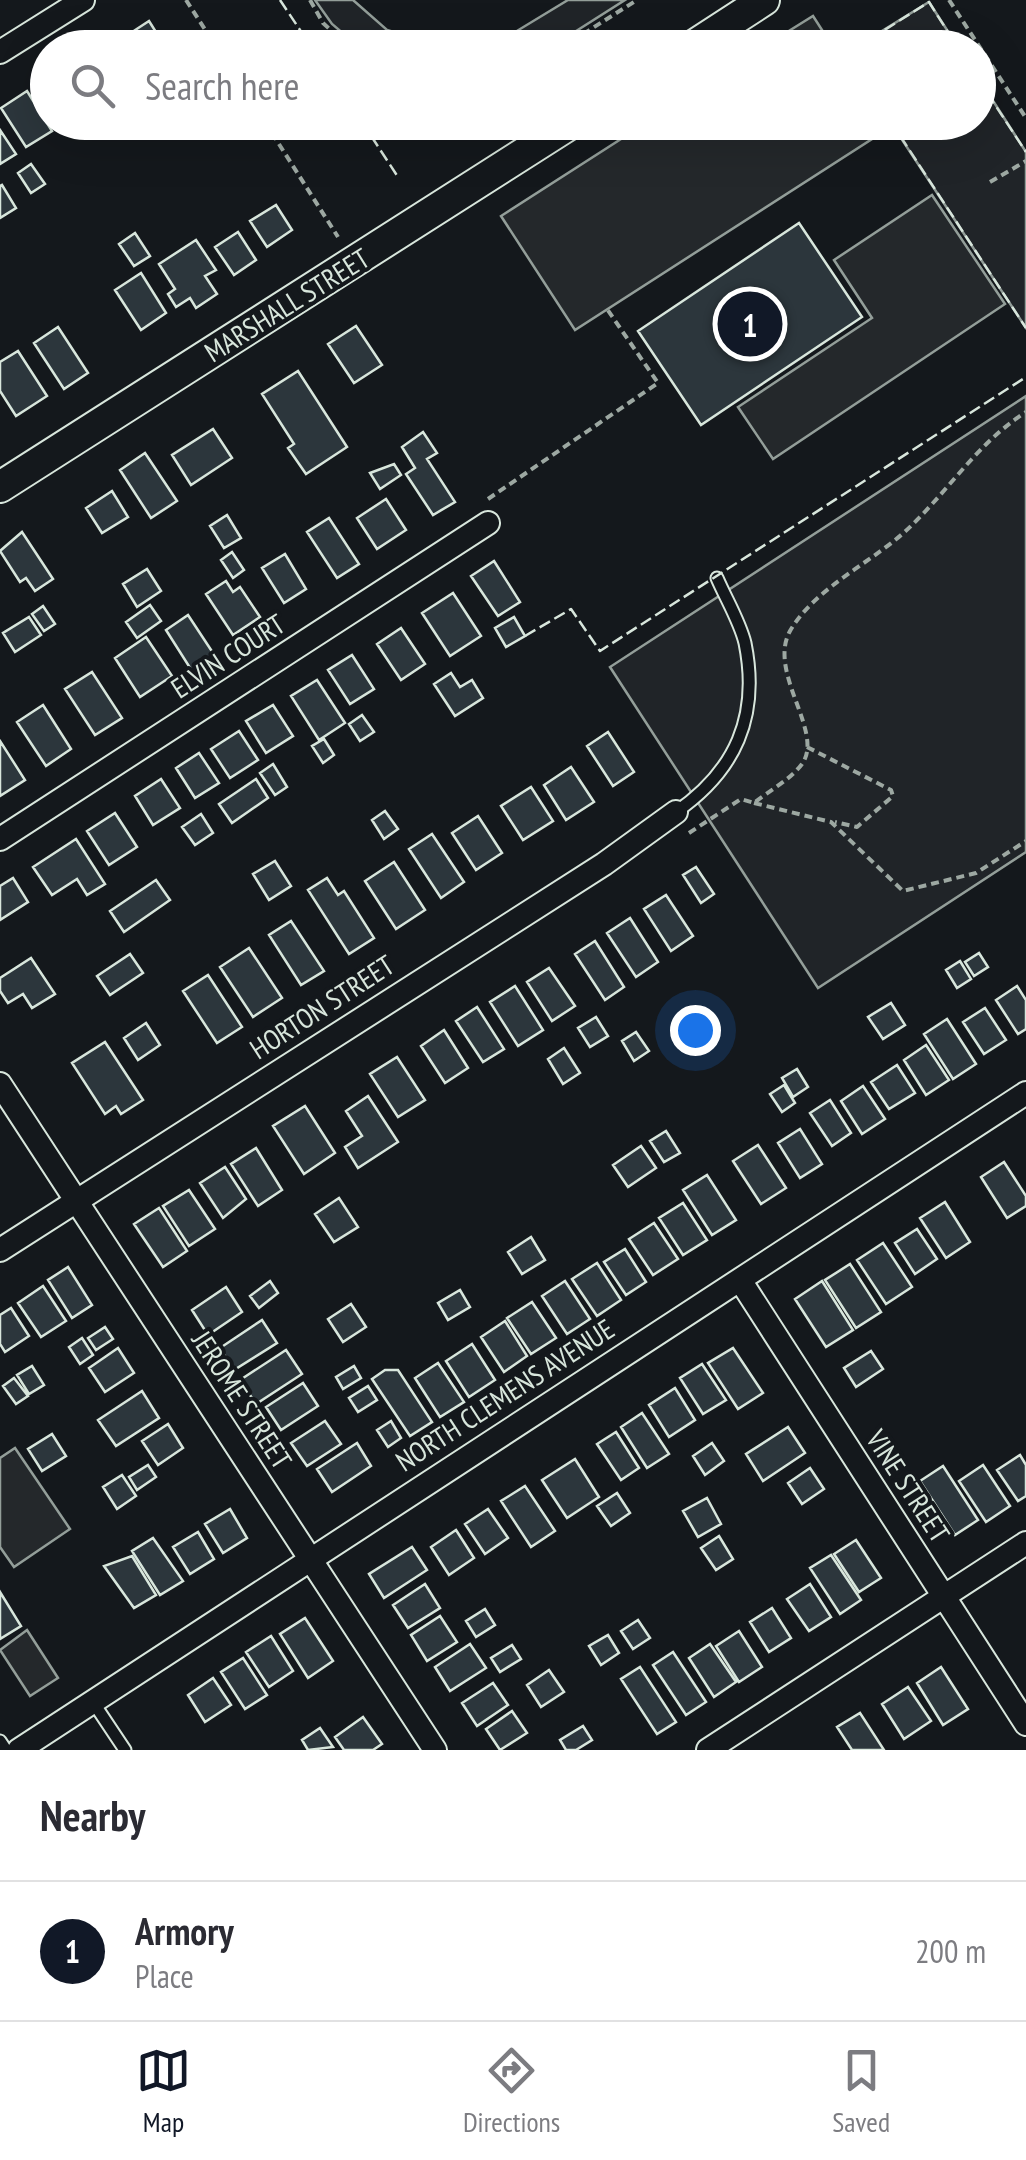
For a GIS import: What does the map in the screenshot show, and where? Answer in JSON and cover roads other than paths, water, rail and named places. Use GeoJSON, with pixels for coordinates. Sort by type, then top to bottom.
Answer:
{"type":"FeatureCollection","features":[{"type":"Feature","properties":{"kind":"street"},"geometry":{"type":"LineString","coordinates":[[35,30],[83,0]]}},
{"type":"Feature","properties":{"kind":"street"},"geometry":{"type":"LineString","coordinates":[[718,30],[764,0]]}},
{"type":"Feature","properties":{"kind":"street"},"geometry":{"type":"LineString","coordinates":[[0,52],[30,33]]}},
{"type":"Feature","properties":{"kind":"street","name":"MARSHALL STREET"},"geometry":{"type":"LineString","coordinates":[[0,487],[545,140]]}},
{"type":"Feature","properties":{"kind":"street","name":"ELVIN COURT"},"geometry":{"type":"LineString","coordinates":[[0,839],[487,512]]}},
{"type":"Feature","properties":{"kind":"street","name":"HORTON STREET"},"geometry":{"type":"LineString","coordinates":[[0,1250],[604,864],[676,812]]}},
{"type":"Feature","properties":{"kind":"street","name":"JEROME STREET"},"geometry":{"type":"LineString","coordinates":[[0,1084],[435,1750]]}},
{"type":"Feature","properties":{"kind":"street","name":"NORTH CLEMENS AVENUE"},"geometry":{"type":"LineString","coordinates":[[19,1750],[1026,1092]]}},
{"type":"Feature","properties":{"kind":"street","name":"VINE STREET"},"geometry":{"type":"LineString","coordinates":[[740,1280],[1026,1724]]}},
{"type":"Feature","properties":{"kind":"street"},"geometry":{"type":"LineString","coordinates":[[708,1750],[1026,1543]]}},
{"type":"Feature","properties":{"kind":"lane"},"geometry":{"type":"LineString","coordinates":[[676,812],[710,789],[737,747],[749,703],[745,642],[717,578]]}},
{"type":"Feature","properties":{"kind":"lane"},"geometry":{"type":"LineString","coordinates":[[93,1702],[125,1750]]}},
{"type":"Feature","properties":{"kind":"lane"},"geometry":{"type":"LineString","coordinates":[[0,1741],[6,1750]]}},
{"type":"Feature","properties":{"kind":"place","name":"Armory"},"geometry":{"type":"Point","coordinates":[750,324]}}]}
